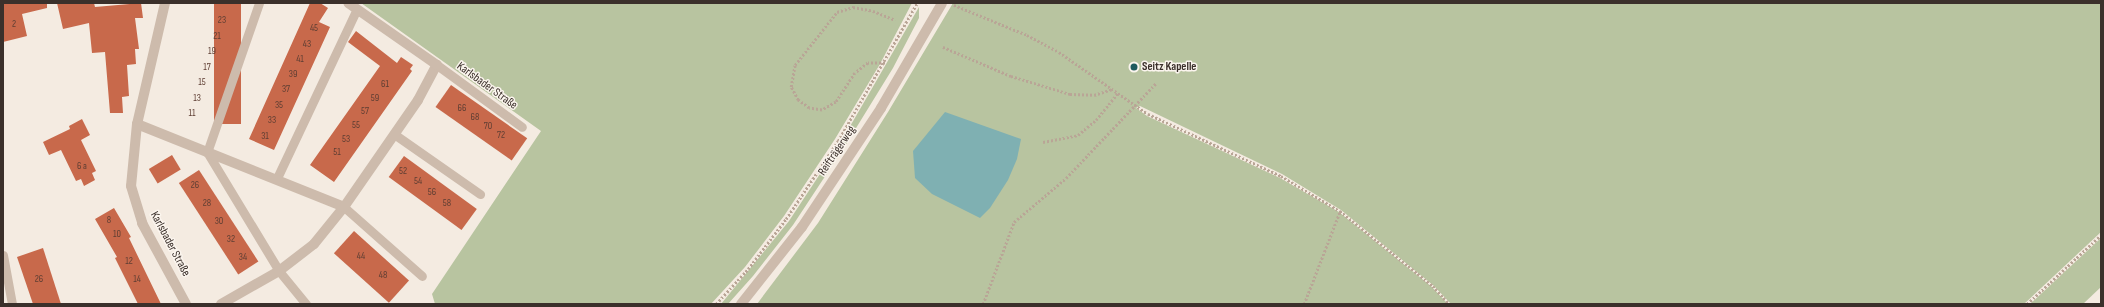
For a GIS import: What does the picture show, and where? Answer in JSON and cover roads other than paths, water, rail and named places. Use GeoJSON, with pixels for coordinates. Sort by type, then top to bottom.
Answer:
{"type":"FeatureCollection","features":[{"type":"Feature","properties":{"kind":"street","name":"Karlsbader Straße"},"geometry":{"type":"LineString","coordinates":[[165,3],[137,124],[131,186],[142,223],[186,304]]}},
{"type":"Feature","properties":{"kind":"street","name":"Reifträgerweg"},"geometry":{"type":"LineString","coordinates":[[742,304],[802,227],[881,108],[942,3]]}},
{"type":"Feature","properties":{"kind":"street","name":"Karlsbader Straße"},"geometry":{"type":"LineString","coordinates":[[222,304],[279,271],[314,244],[344,206],[418,100],[437,65],[352,6]]}},
{"type":"Feature","properties":{"kind":"street"},"geometry":{"type":"LineString","coordinates":[[137,124],[206,152],[277,178],[344,206]]}},
{"type":"Feature","properties":{"kind":"lane"},"geometry":{"type":"LineString","coordinates":[[259,3],[206,152],[279,271],[306,304]]}},
{"type":"Feature","properties":{"kind":"lane","name":"Karlsbader Straße"},"geometry":{"type":"LineString","coordinates":[[277,178],[352,6]]}},
{"type":"Feature","properties":{"kind":"lane","name":"Karlsbader Straße"},"geometry":{"type":"LineString","coordinates":[[437,65],[522,127]]}},
{"type":"Feature","properties":{"kind":"lane"},"geometry":{"type":"LineString","coordinates":[[394,134],[480,194]]}},
{"type":"Feature","properties":{"kind":"lane"},"geometry":{"type":"LineString","coordinates":[[344,206],[422,276]]}},
{"type":"Feature","properties":{"kind":"lane"},"geometry":{"type":"LineString","coordinates":[[3,256],[12,304]]}},
{"type":"Feature","properties":{"kind":"water"},"geometry":{"type":"Polygon","coordinates":[[[945,112],[1021,139],[1017,159],[1008,180],[990,208],[980,218],[932,194],[915,178],[913,151],[945,112]]]}},
{"type":"Feature","properties":{"kind":"place","name":"Seitz Kapelle"},"geometry":{"type":"Point","coordinates":[1134,67]}}]}
